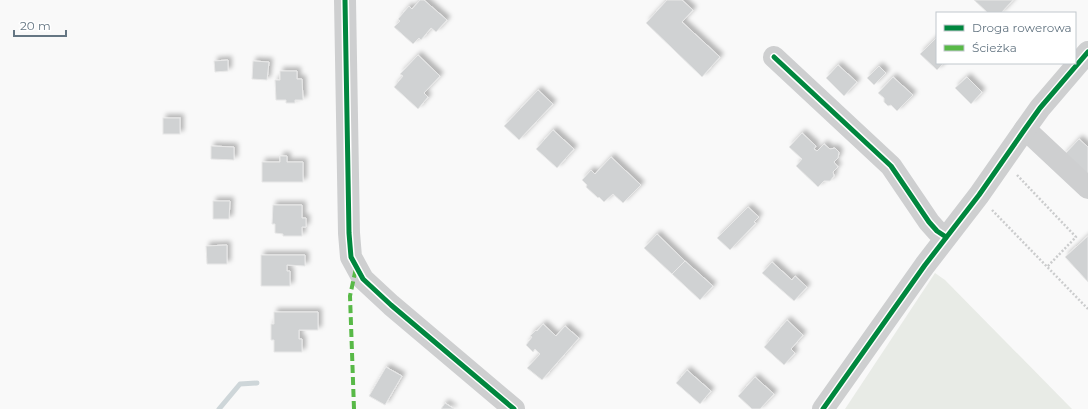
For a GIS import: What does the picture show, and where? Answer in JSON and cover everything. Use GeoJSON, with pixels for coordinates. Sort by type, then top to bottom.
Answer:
{"type":"FeatureCollection","features":[{"type":"Feature","properties":{"kind":"street"},"geometry":{"type":"LineString","coordinates":[[345,0],[349,233],[352,257],[356,268],[363,279],[391,305],[514,409]]}},
{"type":"Feature","properties":{"kind":"street"},"geometry":{"type":"LineString","coordinates":[[823,409],[946,237],[979,195],[1040,108],[1088,52]]}},
{"type":"Feature","properties":{"kind":"street"},"geometry":{"type":"LineString","coordinates":[[774,57],[891,166],[929,222],[937,231],[946,237]]}},
{"type":"Feature","properties":{"kind":"street"},"geometry":{"type":"LineString","coordinates":[[1025,129],[1088,188]]}},
{"type":"Feature","properties":{"kind":"path"},"geometry":{"type":"LineString","coordinates":[[1017,174],[1076,237],[1047,267]]}},
{"type":"Feature","properties":{"kind":"path"},"geometry":{"type":"LineString","coordinates":[[991,210],[1088,309]]}},
{"type":"Feature","properties":{"kind":"shaded area"},"geometry":{"type":"Polygon","coordinates":[[[935,273],[945,280],[1072,409],[845,409],[935,273]]]}},
{"type":"Feature","properties":{"kind":"building"},"geometry":{"type":"Polygon","coordinates":[[[420,0],[424,0],[447,20],[436,32],[431,28],[421,40],[419,38],[413,44],[394,27],[400,21],[398,19],[409,6],[412,9],[420,0]]]}},
{"type":"Feature","properties":{"kind":"building"},"geometry":{"type":"Polygon","coordinates":[[[667,0],[682,0],[693,10],[682,22],[720,57],[702,77],[646,23],[667,0]]]}},
{"type":"Feature","properties":{"kind":"building"},"geometry":{"type":"Polygon","coordinates":[[[974,0],[1013,0],[1002,12],[987,12],[974,0]]]}},
{"type":"Feature","properties":{"kind":"building"},"geometry":{"type":"Polygon","coordinates":[[[936,38],[936,64],[943,64],[937,70],[920,54],[936,38]]]}},
{"type":"Feature","properties":{"kind":"building"},"geometry":{"type":"Polygon","coordinates":[[[418,55],[440,76],[424,93],[428,97],[418,109],[394,87],[403,76],[400,74],[418,55]]]}},
{"type":"Feature","properties":{"kind":"building"},"geometry":{"type":"Polygon","coordinates":[[[228,60],[228,71],[215,72],[214,61],[228,60]]]}},
{"type":"Feature","properties":{"kind":"building"},"geometry":{"type":"Polygon","coordinates":[[[253,61],[269,62],[267,80],[252,79],[253,61]]]}},
{"type":"Feature","properties":{"kind":"building"},"geometry":{"type":"Polygon","coordinates":[[[838,65],[857,82],[844,96],[826,78],[838,65]]]}},
{"type":"Feature","properties":{"kind":"building"},"geometry":{"type":"Polygon","coordinates":[[[879,66],[886,73],[874,85],[867,78],[879,66]]]}},
{"type":"Feature","properties":{"kind":"building"},"geometry":{"type":"Polygon","coordinates":[[[280,71],[297,71],[297,79],[302,79],[303,100],[295,100],[295,103],[286,103],[286,100],[276,100],[275,80],[280,80],[280,71]]]}},
{"type":"Feature","properties":{"kind":"building"},"geometry":{"type":"Polygon","coordinates":[[[893,77],[913,95],[897,111],[891,105],[888,106],[884,102],[884,98],[878,93],[893,77]]]}},
{"type":"Feature","properties":{"kind":"building"},"geometry":{"type":"Polygon","coordinates":[[[967,77],[982,92],[971,104],[955,88],[967,77]]]}},
{"type":"Feature","properties":{"kind":"building"},"geometry":{"type":"Polygon","coordinates":[[[538,90],[553,104],[519,140],[504,126],[538,90]]]}},
{"type":"Feature","properties":{"kind":"building"},"geometry":{"type":"Polygon","coordinates":[[[163,118],[180,118],[180,134],[163,134],[163,118]]]}},
{"type":"Feature","properties":{"kind":"building"},"geometry":{"type":"Polygon","coordinates":[[[553,130],[574,149],[557,168],[536,149],[553,130]]]}},
{"type":"Feature","properties":{"kind":"building"},"geometry":{"type":"Polygon","coordinates":[[[802,133],[816,146],[814,149],[817,151],[824,144],[830,149],[835,148],[839,152],[838,158],[834,162],[838,167],[833,172],[834,176],[830,181],[824,181],[818,187],[796,166],[802,159],[789,147],[802,133]]]}},
{"type":"Feature","properties":{"kind":"building"},"geometry":{"type":"Polygon","coordinates":[[[1079,139],[1088,147],[1088,179],[1063,156],[1079,139]]]}},
{"type":"Feature","properties":{"kind":"building"},"geometry":{"type":"Polygon","coordinates":[[[211,146],[234,147],[234,160],[211,159],[211,146]]]}},
{"type":"Feature","properties":{"kind":"building"},"geometry":{"type":"Polygon","coordinates":[[[280,156],[287,156],[287,162],[303,162],[303,182],[262,182],[262,162],[280,162],[280,156]]]}},
{"type":"Feature","properties":{"kind":"building"},"geometry":{"type":"Polygon","coordinates":[[[611,157],[641,185],[623,203],[613,194],[604,202],[586,187],[587,185],[582,180],[591,170],[595,174],[611,157]]]}},
{"type":"Feature","properties":{"kind":"building"},"geometry":{"type":"Polygon","coordinates":[[[213,201],[230,201],[229,219],[213,219],[213,201]]]}},
{"type":"Feature","properties":{"kind":"building"},"geometry":{"type":"Polygon","coordinates":[[[273,205],[302,205],[302,218],[306,218],[306,227],[302,227],[302,236],[283,236],[283,234],[275,233],[275,224],[272,224],[273,205]]]}},
{"type":"Feature","properties":{"kind":"building"},"geometry":{"type":"Polygon","coordinates":[[[748,207],[759,217],[754,222],[756,223],[730,250],[717,238],[748,207]]]}},
{"type":"Feature","properties":{"kind":"building"},"geometry":{"type":"Polygon","coordinates":[[[657,234],[685,261],[672,274],[644,248],[657,234]]]}},
{"type":"Feature","properties":{"kind":"building"},"geometry":{"type":"Polygon","coordinates":[[[1088,236],[1088,282],[1065,257],[1088,236]]]}},
{"type":"Feature","properties":{"kind":"building"},"geometry":{"type":"Polygon","coordinates":[[[227,245],[227,264],[207,264],[206,246],[227,245]]]}},
{"type":"Feature","properties":{"kind":"building"},"geometry":{"type":"Polygon","coordinates":[[[261,255],[305,255],[305,266],[287,265],[287,271],[290,271],[290,286],[261,286],[261,255]]]}},
{"type":"Feature","properties":{"kind":"building"},"geometry":{"type":"Polygon","coordinates":[[[685,261],[713,286],[700,300],[672,274],[685,261]]]}},
{"type":"Feature","properties":{"kind":"building"},"geometry":{"type":"Polygon","coordinates":[[[772,262],[792,280],[795,276],[807,287],[794,301],[762,273],[772,262]]]}},
{"type":"Feature","properties":{"kind":"building"},"geometry":{"type":"Polygon","coordinates":[[[274,312],[318,312],[318,330],[299,330],[299,339],[302,339],[302,352],[274,352],[274,340],[271,340],[271,324],[274,324],[274,312]]]}},
{"type":"Feature","properties":{"kind":"building"},"geometry":{"type":"Polygon","coordinates":[[[787,320],[803,335],[791,349],[795,353],[784,365],[764,347],[787,320]]]}},
{"type":"Feature","properties":{"kind":"building"},"geometry":{"type":"Polygon","coordinates":[[[543,324],[556,336],[565,326],[579,338],[542,380],[527,368],[540,354],[535,349],[533,352],[526,345],[532,337],[530,336],[543,324]]]}},
{"type":"Feature","properties":{"kind":"building"},"geometry":{"type":"Polygon","coordinates":[[[386,367],[402,376],[385,405],[369,396],[386,367]]]}},
{"type":"Feature","properties":{"kind":"building"},"geometry":{"type":"Polygon","coordinates":[[[687,370],[711,391],[700,404],[676,383],[687,370]]]}},
{"type":"Feature","properties":{"kind":"building"},"geometry":{"type":"Polygon","coordinates":[[[755,377],[774,394],[760,409],[752,409],[738,396],[755,377]]]}},
{"type":"Feature","properties":{"kind":"building"},"geometry":{"type":"Polygon","coordinates":[[[445,403],[454,409],[441,409],[445,403]]]}},
{"type":"Feature","properties":{"kind":"waterway"},"geometry":{"type":"LineString","coordinates":[[219,409],[240,384],[257,383]]}},
{"type":"Feature","properties":{"kind":"marked path"},"geometry":{"type":"LineString","coordinates":[[354,409],[350,296],[356,268]]}},
{"type":"Feature","properties":{"kind":"cycle path"},"geometry":{"type":"LineString","coordinates":[[345,0],[349,233],[351,257],[363,279],[391,305],[514,409]]}},
{"type":"Feature","properties":{"kind":"cycle path"},"geometry":{"type":"LineString","coordinates":[[823,409],[925,265],[979,195],[1040,108],[1088,52]]}},
{"type":"Feature","properties":{"kind":"cycle path"},"geometry":{"type":"LineString","coordinates":[[774,57],[891,166],[929,222],[937,231],[946,237]]}}]}
